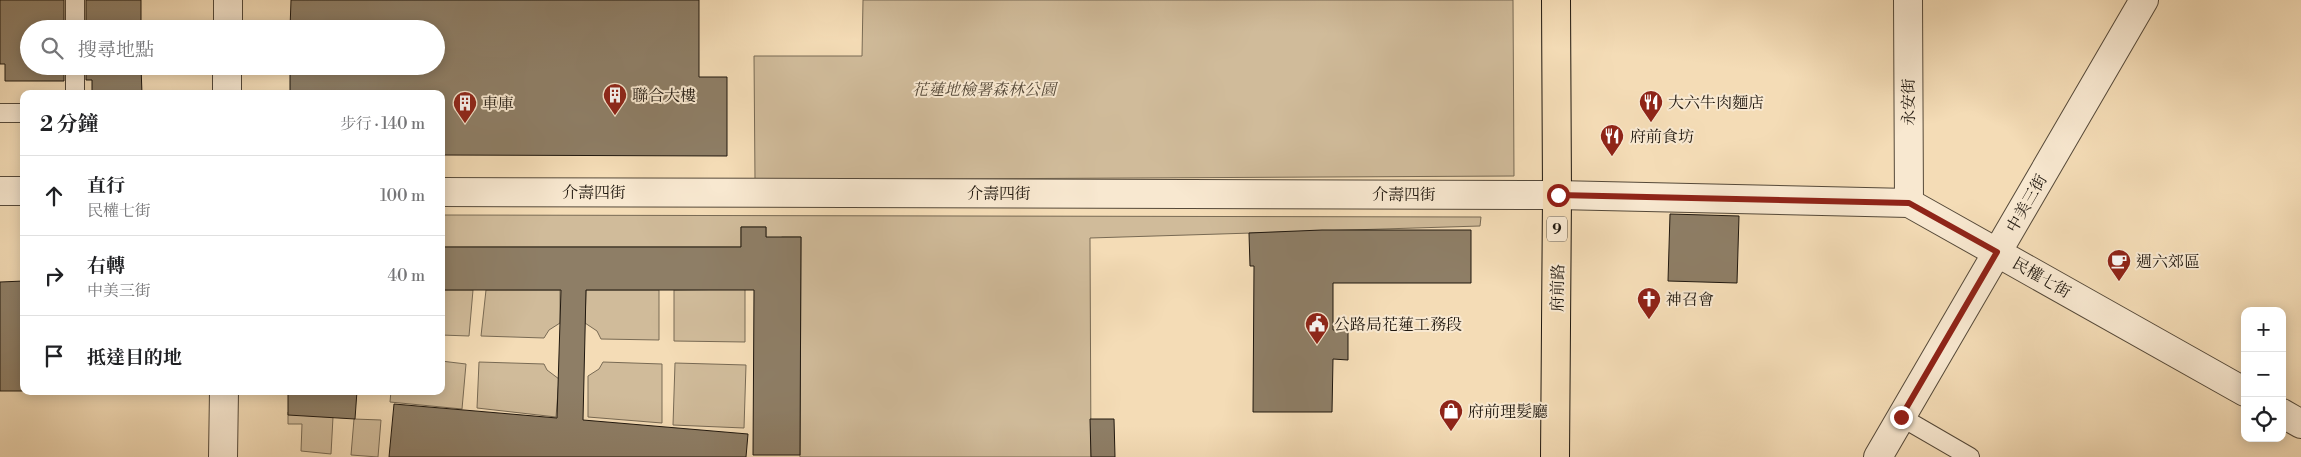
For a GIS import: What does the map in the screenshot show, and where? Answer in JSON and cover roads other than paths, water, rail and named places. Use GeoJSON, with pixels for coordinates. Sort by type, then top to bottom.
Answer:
{"type":"FeatureCollection","features":[{"type":"Feature","properties":{"kind":"main road","name":"府前路"},"geometry":{"type":"LineString","coordinates":[[1555,457],[1558,195],[1556,0]]}},
{"type":"Feature","properties":{"kind":"street"},"geometry":{"type":"LineString","coordinates":[[228,0],[228,20]]}},
{"type":"Feature","properties":{"kind":"street","name":"永安街"},"geometry":{"type":"LineString","coordinates":[[1908,0],[1909,203]]}},
{"type":"Feature","properties":{"kind":"street","name":"中美三街"},"geometry":{"type":"LineString","coordinates":[[1878,457],[2144,0]]}},
{"type":"Feature","properties":{"kind":"street"},"geometry":{"type":"LineString","coordinates":[[227,90],[228,75]]}},
{"type":"Feature","properties":{"kind":"street"},"geometry":{"type":"LineString","coordinates":[[0,191],[20,191]]}},
{"type":"Feature","properties":{"kind":"street","name":"介壽四街"},"geometry":{"type":"LineString","coordinates":[[445,192],[1558,195]]}},
{"type":"Feature","properties":{"kind":"street","name":"民權七街"},"geometry":{"type":"LineString","coordinates":[[1558,195],[1909,203],[2241,390]]}},
{"type":"Feature","properties":{"kind":"street"},"geometry":{"type":"LineString","coordinates":[[223,457],[224,395]]}},
{"type":"Feature","properties":{"kind":"street"},"geometry":{"type":"LineString","coordinates":[[2286,415],[2301,424]]}},
{"type":"Feature","properties":{"kind":"lane"},"geometry":{"type":"LineString","coordinates":[[75,0],[75,20]]}},
{"type":"Feature","properties":{"kind":"lane"},"geometry":{"type":"LineString","coordinates":[[75,75],[75,90]]}},
{"type":"Feature","properties":{"kind":"lane"},"geometry":{"type":"LineString","coordinates":[[0,114],[20,113]]}},
{"type":"Feature","properties":{"kind":"lane"},"geometry":{"type":"LineString","coordinates":[[1901,417],[1970,457]]}},
{"type":"Feature","properties":{"kind":"place","name":"聯合大樓"},"geometry":{"type":"Point","coordinates":[615,116]}},
{"type":"Feature","properties":{"kind":"place","name":"大六牛肉麵店"},"geometry":{"type":"Point","coordinates":[1651,123]}},
{"type":"Feature","properties":{"kind":"place","name":"車庫"},"geometry":{"type":"Point","coordinates":[465,124]}},
{"type":"Feature","properties":{"kind":"place","name":"府前食坊"},"geometry":{"type":"Point","coordinates":[1612,157]}},
{"type":"Feature","properties":{"kind":"place","name":"週六郊區"},"geometry":{"type":"Point","coordinates":[2119,282]}},
{"type":"Feature","properties":{"kind":"place","name":"神召會"},"geometry":{"type":"Point","coordinates":[1649,320]}},
{"type":"Feature","properties":{"kind":"place","name":"公路局花蓮工務段"},"geometry":{"type":"Point","coordinates":[1317,345]}},
{"type":"Feature","properties":{"kind":"place","name":"府前理髮廳"},"geometry":{"type":"Point","coordinates":[1451,432]}},
{"type":"Feature","properties":{"kind":"park label","name":"花蓮地檢署森林公園"},"geometry":{"type":"Point","coordinates":[984,89]}}]}
